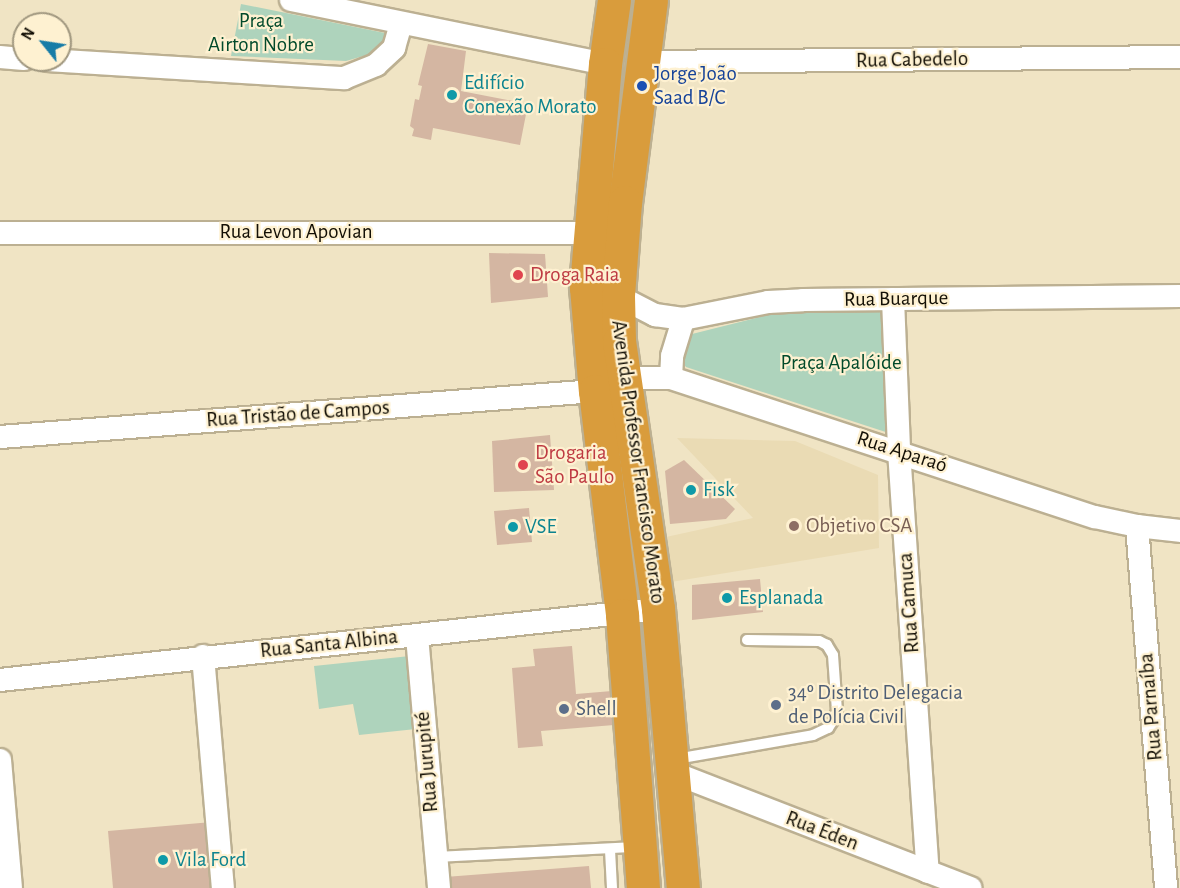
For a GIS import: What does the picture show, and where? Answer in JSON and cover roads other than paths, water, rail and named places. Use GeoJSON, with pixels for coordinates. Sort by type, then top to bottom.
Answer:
{"type":"FeatureCollection","features":[{"type":"Feature","properties":{"kind":"highway","name":"Avenida Professor Francisco Morato"},"geometry":{"type":"LineString","coordinates":[[614,0],[605,64],[586,287],[658,609],[643,654],[625,848],[643,888]]}},
{"type":"Feature","properties":{"kind":"highway","name":"Avenida Professor Francisco Morato"},"geometry":{"type":"LineString","coordinates":[[651,0],[625,202],[609,384],[622,615],[643,654],[673,766],[683,888]]}},
{"type":"Feature","properties":{"kind":"street"},"geometry":{"type":"LineString","coordinates":[[291,0],[605,64]]}},
{"type":"Feature","properties":{"kind":"street"},"geometry":{"type":"LineString","coordinates":[[72,62],[344,78],[376,65],[394,48],[401,24]]}},
{"type":"Feature","properties":{"kind":"street","name":"Rua Cabedelo"},"geometry":{"type":"LineString","coordinates":[[644,62],[1180,57]]}},
{"type":"Feature","properties":{"kind":"street","name":"Rua Levon Apovian"},"geometry":{"type":"LineString","coordinates":[[0,233],[591,233]]}},
{"type":"Feature","properties":{"kind":"street","name":"Rua Buarque"},"geometry":{"type":"LineString","coordinates":[[618,296],[655,315],[682,319],[768,302],[1180,296]]}},
{"type":"Feature","properties":{"kind":"street","name":"Rua Camuca"},"geometry":{"type":"LineString","coordinates":[[893,299],[899,451],[928,872]]}},
{"type":"Feature","properties":{"kind":"street"},"geometry":{"type":"LineString","coordinates":[[671,378],[672,356],[682,319]]}},
{"type":"Feature","properties":{"kind":"street","name":"Rua Aparaó"},"geometry":{"type":"LineString","coordinates":[[609,384],[671,378],[1095,517],[1137,526],[1180,531]]}},
{"type":"Feature","properties":{"kind":"street","name":"Rua Tristão de Campos"},"geometry":{"type":"LineString","coordinates":[[0,437],[609,384]]}},
{"type":"Feature","properties":{"kind":"street","name":"Rua Parnaíba"},"geometry":{"type":"LineString","coordinates":[[1137,526],[1166,888]]}},
{"type":"Feature","properties":{"kind":"street","name":"Rua Santa Albina"},"geometry":{"type":"LineString","coordinates":[[0,680],[203,656],[622,615],[658,609]]}},
{"type":"Feature","properties":{"kind":"street","name":"Rua Jurupité"},"geometry":{"type":"LineString","coordinates":[[417,636],[439,888]]}},
{"type":"Feature","properties":{"kind":"street"},"geometry":{"type":"LineString","coordinates":[[203,656],[223,888]]}},
{"type":"Feature","properties":{"kind":"street"},"geometry":{"type":"LineString","coordinates":[[0,760],[11,888]]}},
{"type":"Feature","properties":{"kind":"street","name":"Rua Éden"},"geometry":{"type":"LineString","coordinates":[[673,766],[970,888]]}},
{"type":"Feature","properties":{"kind":"lane"},"geometry":{"type":"LineString","coordinates":[[673,766],[813,735],[828,728],[834,719],[837,711],[833,655],[827,645],[819,641],[747,640]]}},
{"type":"Feature","properties":{"kind":"lane"},"geometry":{"type":"LineString","coordinates":[[436,857],[625,848],[612,888]]}},
{"type":"Feature","properties":{"kind":"place","name":"Jorge João Saad B/C"},"geometry":{"type":"Point","coordinates":[642,86]}},
{"type":"Feature","properties":{"kind":"place","name":"Edifício Conexão Morato"},"geometry":{"type":"Point","coordinates":[452,95]}},
{"type":"Feature","properties":{"kind":"place","name":"Droga Raia"},"geometry":{"type":"Point","coordinates":[518,275]}},
{"type":"Feature","properties":{"kind":"place","name":"Drogaria São Paulo"},"geometry":{"type":"Point","coordinates":[523,465]}},
{"type":"Feature","properties":{"kind":"place","name":"Fisk"},"geometry":{"type":"Point","coordinates":[691,490]}},
{"type":"Feature","properties":{"kind":"place","name":"Objetivo CSA"},"geometry":{"type":"Point","coordinates":[794,526]}},
{"type":"Feature","properties":{"kind":"place","name":"VSE"},"geometry":{"type":"Point","coordinates":[513,527]}},
{"type":"Feature","properties":{"kind":"place","name":"Esplanada"},"geometry":{"type":"Point","coordinates":[727,598]}},
{"type":"Feature","properties":{"kind":"place","name":"34º Distrito Delegacia de Polícia Civil"},"geometry":{"type":"Point","coordinates":[776,705]}},
{"type":"Feature","properties":{"kind":"place","name":"Shell"},"geometry":{"type":"Point","coordinates":[564,709]}},
{"type":"Feature","properties":{"kind":"place","name":"Vila Ford"},"geometry":{"type":"Point","coordinates":[163,860]}},
{"type":"Feature","properties":{"kind":"park label","name":"Praça Airton Nobre"},"geometry":{"type":"Point","coordinates":[261,33]}},
{"type":"Feature","properties":{"kind":"park label","name":"Praça Apalóide"},"geometry":{"type":"Point","coordinates":[841,363]}}]}
